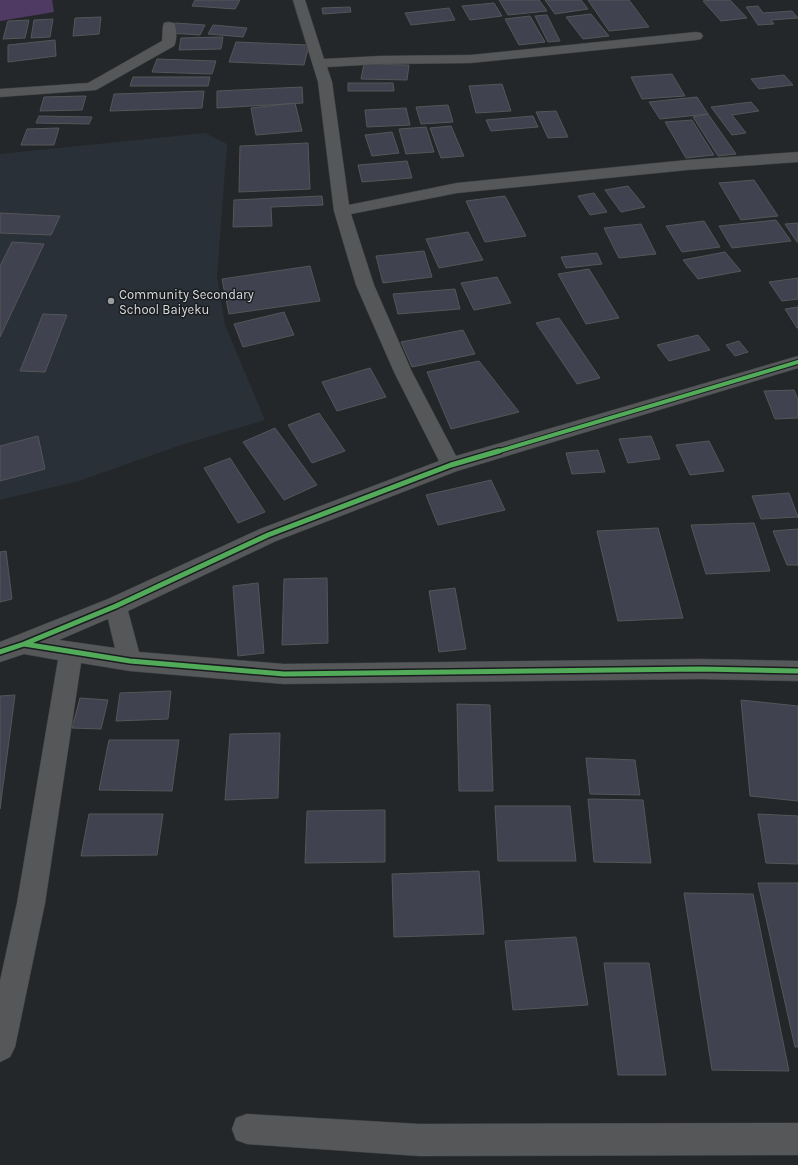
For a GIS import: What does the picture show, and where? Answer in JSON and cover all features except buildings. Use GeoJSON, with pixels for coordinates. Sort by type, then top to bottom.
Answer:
{"type":"FeatureCollection","features":[{"type":"Feature","properties":{"kind":"street"},"geometry":{"type":"LineString","coordinates":[[299,0],[325,82],[342,211],[368,292],[403,372],[451,465]]}},
{"type":"Feature","properties":{"kind":"street"},"geometry":{"type":"LineString","coordinates":[[0,93],[91,87],[162,48],[169,42],[169,26]]}},
{"type":"Feature","properties":{"kind":"street"},"geometry":{"type":"LineString","coordinates":[[319,64],[380,60],[472,59],[696,36]]}},
{"type":"Feature","properties":{"kind":"street"},"geometry":{"type":"LineString","coordinates":[[342,211],[457,188],[687,165],[798,157]]}},
{"type":"Feature","properties":{"kind":"street"},"geometry":{"type":"LineString","coordinates":[[0,652],[24,644],[116,606],[268,535],[451,465],[798,362]]}},
{"type":"Feature","properties":{"kind":"street"},"geometry":{"type":"LineString","coordinates":[[116,606],[130,661]]}},
{"type":"Feature","properties":{"kind":"street"},"geometry":{"type":"LineString","coordinates":[[24,644],[130,661],[284,674],[700,669],[798,671]]}},
{"type":"Feature","properties":{"kind":"street"},"geometry":{"type":"LineString","coordinates":[[0,1047],[31,903],[70,652]]}},
{"type":"Feature","properties":{"kind":"street"},"geometry":{"type":"LineString","coordinates":[[247,1129],[419,1140],[798,1139]]}},
{"type":"Feature","properties":{"kind":"shaded area"},"geometry":{"type":"Polygon","coordinates":[[[0,0],[52,0],[54,12],[0,21],[0,0]]]}},
{"type":"Feature","properties":{"kind":"shaded area","name":"Community Secondary School Baiyeku"},"geometry":{"type":"Polygon","coordinates":[[[205,133],[227,144],[217,277],[225,325],[265,420],[181,445],[79,481],[0,500],[0,154],[205,133]]]}},
{"type":"Feature","properties":{"kind":"cycle path"},"geometry":{"type":"LineString","coordinates":[[0,652],[24,644],[116,606],[268,535],[451,465],[798,362]]}},
{"type":"Feature","properties":{"kind":"cycle path"},"geometry":{"type":"LineString","coordinates":[[24,644],[130,661],[284,674],[700,669],[798,671]]}},
{"type":"Feature","properties":{"kind":"place","name":"Community Secondary School Baiyeku"},"geometry":{"type":"Point","coordinates":[111,301]}}]}
